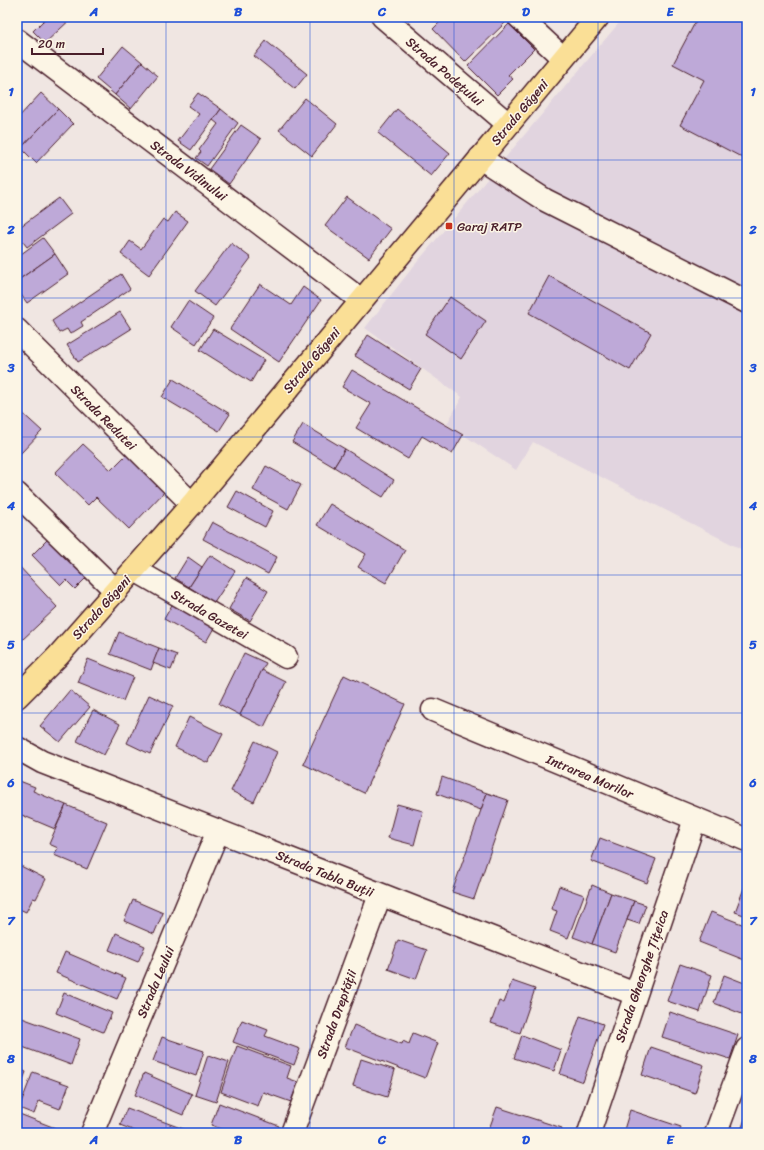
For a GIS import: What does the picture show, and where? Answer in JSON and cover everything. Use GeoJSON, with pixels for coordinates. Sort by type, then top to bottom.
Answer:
{"type":"FeatureCollection","features":[{"type":"Feature","properties":{"kind":"main road","name":"Strada Găgeni"},"geometry":{"type":"LineString","coordinates":[[17,697],[58,656],[192,504],[598,17]]}},
{"type":"Feature","properties":{"kind":"street","name":"Strada Podețului"},"geometry":{"type":"LineString","coordinates":[[383,17],[508,124]]}},
{"type":"Feature","properties":{"kind":"street"},"geometry":{"type":"LineString","coordinates":[[520,17],[564,58]]}},
{"type":"Feature","properties":{"kind":"street","name":"Strada Vidinului"},"geometry":{"type":"LineString","coordinates":[[17,40],[361,300]]}},
{"type":"Feature","properties":{"kind":"street"},"geometry":{"type":"LineString","coordinates":[[480,158],[545,200],[747,302]]}},
{"type":"Feature","properties":{"kind":"street","name":"Strada Redutei"},"geometry":{"type":"LineString","coordinates":[[17,330],[192,504]]}},
{"type":"Feature","properties":{"kind":"street"},"geometry":{"type":"LineString","coordinates":[[17,494],[116,591]]}},
{"type":"Feature","properties":{"kind":"street","name":"Strada Gazetei"},"geometry":{"type":"LineString","coordinates":[[135,570],[286,657]]}},
{"type":"Feature","properties":{"kind":"street","name":"Intrarea Morilor"},"geometry":{"type":"LineString","coordinates":[[433,710],[747,840]]}},
{"type":"Feature","properties":{"kind":"street","name":"Strada Tabla Buții"},"geometry":{"type":"LineString","coordinates":[[17,748],[49,764],[635,994]]}},
{"type":"Feature","properties":{"kind":"street","name":"Strada Gheorghe Țițeica"},"geometry":{"type":"LineString","coordinates":[[589,1133],[695,819]]}},
{"type":"Feature","properties":{"kind":"street","name":"Strada Leului"},"geometry":{"type":"LineString","coordinates":[[92,1133],[218,831]]}},
{"type":"Feature","properties":{"kind":"street","name":"Strada Dreptății"},"geometry":{"type":"LineString","coordinates":[[292,1133],[380,895]]}},
{"type":"Feature","properties":{"kind":"street"},"geometry":{"type":"LineString","coordinates":[[716,1133],[747,1049]]}},
{"type":"Feature","properties":{"kind":"shaded area"},"geometry":{"type":"Polygon","coordinates":[[[624,17],[747,17],[747,552],[533,442],[516,470],[447,424],[462,397],[365,328],[413,267],[624,17]]]}},
{"type":"Feature","properties":{"kind":"building"},"geometry":{"type":"Polygon","coordinates":[[[47,17],[73,17],[45,43],[33,31],[47,17]]]}},
{"type":"Feature","properties":{"kind":"building"},"geometry":{"type":"Polygon","coordinates":[[[445,17],[503,17],[507,21],[465,62],[433,29],[445,17]]]}},
{"type":"Feature","properties":{"kind":"building"},"geometry":{"type":"Polygon","coordinates":[[[698,17],[747,17],[747,160],[680,125],[704,80],[673,64],[698,17]]]}},
{"type":"Feature","properties":{"kind":"building"},"geometry":{"type":"Polygon","coordinates":[[[509,24],[534,49],[508,75],[513,79],[497,95],[468,66],[509,24]]]}},
{"type":"Feature","properties":{"kind":"building"},"geometry":{"type":"Polygon","coordinates":[[[266,41],[307,74],[295,89],[254,56],[266,41]]]}},
{"type":"Feature","properties":{"kind":"building"},"geometry":{"type":"Polygon","coordinates":[[[123,46],[142,62],[115,95],[96,79],[123,46]]]}},
{"type":"Feature","properties":{"kind":"building"},"geometry":{"type":"Polygon","coordinates":[[[142,62],[158,76],[131,109],[115,95],[142,62]]]}},
{"type":"Feature","properties":{"kind":"building"},"geometry":{"type":"Polygon","coordinates":[[[41,93],[58,109],[21,148],[17,145],[17,119],[41,93]]]}},
{"type":"Feature","properties":{"kind":"building"},"geometry":{"type":"Polygon","coordinates":[[[198,93],[221,109],[191,150],[178,141],[199,114],[188,106],[198,93]]]}},
{"type":"Feature","properties":{"kind":"building"},"geometry":{"type":"Polygon","coordinates":[[[305,98],[337,124],[312,156],[279,130],[305,98]]]}},
{"type":"Feature","properties":{"kind":"building"},"geometry":{"type":"Polygon","coordinates":[[[58,109],[73,124],[36,163],[21,148],[58,109]]]}},
{"type":"Feature","properties":{"kind":"building"},"geometry":{"type":"Polygon","coordinates":[[[221,109],[238,123],[207,166],[196,158],[201,152],[199,150],[218,124],[213,120],[221,109]]]}},
{"type":"Feature","properties":{"kind":"building"},"geometry":{"type":"Polygon","coordinates":[[[397,109],[450,153],[431,176],[378,133],[397,109]]]}},
{"type":"Feature","properties":{"kind":"building"},"geometry":{"type":"Polygon","coordinates":[[[241,125],[261,139],[229,184],[209,169],[241,125]]]}},
{"type":"Feature","properties":{"kind":"building"},"geometry":{"type":"Polygon","coordinates":[[[347,197],[391,229],[369,258],[325,226],[347,197]]]}},
{"type":"Feature","properties":{"kind":"building"},"geometry":{"type":"Polygon","coordinates":[[[59,198],[71,214],[27,247],[17,234],[17,229],[59,198]]]}},
{"type":"Feature","properties":{"kind":"building"},"geometry":{"type":"Polygon","coordinates":[[[175,212],[188,221],[149,275],[121,254],[130,241],[141,249],[163,219],[168,222],[175,212]]]}},
{"type":"Feature","properties":{"kind":"building"},"geometry":{"type":"Polygon","coordinates":[[[43,238],[55,254],[17,281],[17,257],[43,238]]]}},
{"type":"Feature","properties":{"kind":"building"},"geometry":{"type":"Polygon","coordinates":[[[231,243],[251,258],[215,306],[195,291],[231,243]]]}},
{"type":"Feature","properties":{"kind":"building"},"geometry":{"type":"Polygon","coordinates":[[[55,254],[68,274],[27,303],[17,289],[17,281],[55,254]]]}},
{"type":"Feature","properties":{"kind":"building"},"geometry":{"type":"Polygon","coordinates":[[[121,274],[130,289],[81,322],[83,326],[70,334],[67,329],[59,333],[52,321],[121,274]]]}},
{"type":"Feature","properties":{"kind":"building"},"geometry":{"type":"Polygon","coordinates":[[[549,276],[651,333],[630,370],[529,313],[549,276]]]}},
{"type":"Feature","properties":{"kind":"building"},"geometry":{"type":"Polygon","coordinates":[[[260,284],[291,305],[303,287],[321,300],[279,362],[230,329],[260,284]]]}},
{"type":"Feature","properties":{"kind":"building"},"geometry":{"type":"Polygon","coordinates":[[[450,297],[486,321],[461,359],[425,334],[450,297]]]}},
{"type":"Feature","properties":{"kind":"building"},"geometry":{"type":"Polygon","coordinates":[[[188,301],[213,318],[196,344],[171,327],[188,301]]]}},
{"type":"Feature","properties":{"kind":"building"},"geometry":{"type":"Polygon","coordinates":[[[120,312],[131,329],[78,362],[67,345],[120,312]]]}},
{"type":"Feature","properties":{"kind":"building"},"geometry":{"type":"Polygon","coordinates":[[[213,329],[264,360],[251,382],[200,350],[213,329]]]}},
{"type":"Feature","properties":{"kind":"building"},"geometry":{"type":"Polygon","coordinates":[[[368,335],[421,369],[409,389],[355,356],[368,335]]]}},
{"type":"Feature","properties":{"kind":"building"},"geometry":{"type":"Polygon","coordinates":[[[352,370],[463,435],[452,454],[422,436],[408,459],[356,428],[371,404],[342,387],[352,370]]]}},
{"type":"Feature","properties":{"kind":"building"},"geometry":{"type":"Polygon","coordinates":[[[173,379],[230,414],[219,431],[162,397],[173,379]]]}},
{"type":"Feature","properties":{"kind":"building"},"geometry":{"type":"Polygon","coordinates":[[[19,410],[42,431],[20,454],[17,451],[17,412],[19,410]]]}},
{"type":"Feature","properties":{"kind":"building"},"geometry":{"type":"Polygon","coordinates":[[[303,424],[345,449],[334,467],[292,442],[303,424]]]}},
{"type":"Feature","properties":{"kind":"building"},"geometry":{"type":"Polygon","coordinates":[[[83,444],[111,470],[128,453],[166,490],[129,529],[96,497],[88,505],[55,473],[83,444]]]}},
{"type":"Feature","properties":{"kind":"building"},"geometry":{"type":"Polygon","coordinates":[[[345,449],[394,480],[383,497],[334,467],[345,449]]]}},
{"type":"Feature","properties":{"kind":"building"},"geometry":{"type":"Polygon","coordinates":[[[266,466],[301,485],[288,509],[253,490],[266,466]]]}},
{"type":"Feature","properties":{"kind":"building"},"geometry":{"type":"Polygon","coordinates":[[[237,491],[273,511],[265,527],[228,507],[237,491]]]}},
{"type":"Feature","properties":{"kind":"building"},"geometry":{"type":"Polygon","coordinates":[[[330,504],[405,550],[386,583],[358,567],[366,554],[317,525],[330,504]]]}},
{"type":"Feature","properties":{"kind":"building"},"geometry":{"type":"Polygon","coordinates":[[[212,522],[277,557],[268,574],[203,539],[212,522]]]}},
{"type":"Feature","properties":{"kind":"building"},"geometry":{"type":"Polygon","coordinates":[[[49,538],[87,577],[75,589],[66,580],[61,585],[32,555],[49,538]]]}},
{"type":"Feature","properties":{"kind":"building"},"geometry":{"type":"Polygon","coordinates":[[[210,555],[235,571],[214,603],[189,587],[210,555]]]}},
{"type":"Feature","properties":{"kind":"building"},"geometry":{"type":"Polygon","coordinates":[[[188,557],[202,567],[189,587],[175,578],[188,557]]]}},
{"type":"Feature","properties":{"kind":"building"},"geometry":{"type":"Polygon","coordinates":[[[17,564],[57,607],[21,641],[17,637],[17,564]]]}},
{"type":"Feature","properties":{"kind":"building"},"geometry":{"type":"Polygon","coordinates":[[[246,578],[268,591],[250,621],[229,609],[246,578]]]}},
{"type":"Feature","properties":{"kind":"building"},"geometry":{"type":"Polygon","coordinates":[[[173,603],[215,626],[206,642],[164,619],[173,603]]]}},
{"type":"Feature","properties":{"kind":"building"},"geometry":{"type":"Polygon","coordinates":[[[119,632],[159,648],[151,670],[110,654],[119,632]]]}},
{"type":"Feature","properties":{"kind":"building"},"geometry":{"type":"Polygon","coordinates":[[[159,648],[177,655],[171,670],[153,663],[159,648]]]}},
{"type":"Feature","properties":{"kind":"building"},"geometry":{"type":"Polygon","coordinates":[[[244,653],[266,663],[240,715],[219,704],[244,653]]]}},
{"type":"Feature","properties":{"kind":"building"},"geometry":{"type":"Polygon","coordinates":[[[88,659],[133,677],[123,701],[78,683],[88,659]]]}},
{"type":"Feature","properties":{"kind":"building"},"geometry":{"type":"Polygon","coordinates":[[[262,670],[286,682],[264,727],[240,715],[262,670]]]}},
{"type":"Feature","properties":{"kind":"building"},"geometry":{"type":"Polygon","coordinates":[[[344,675],[405,704],[364,793],[303,764],[344,675]]]}},
{"type":"Feature","properties":{"kind":"building"},"geometry":{"type":"Polygon","coordinates":[[[70,690],[90,707],[60,742],[40,726],[70,690]]]}},
{"type":"Feature","properties":{"kind":"building"},"geometry":{"type":"Polygon","coordinates":[[[149,695],[173,706],[150,754],[127,743],[149,695]]]}},
{"type":"Feature","properties":{"kind":"building"},"geometry":{"type":"Polygon","coordinates":[[[93,710],[120,724],[104,755],[77,741],[93,710]]]}},
{"type":"Feature","properties":{"kind":"building"},"geometry":{"type":"Polygon","coordinates":[[[189,717],[223,734],[208,763],[175,747],[189,717]]]}},
{"type":"Feature","properties":{"kind":"building"},"geometry":{"type":"Polygon","coordinates":[[[255,741],[277,752],[254,802],[231,791],[255,741]]]}},
{"type":"Feature","properties":{"kind":"building"},"geometry":{"type":"Polygon","coordinates":[[[442,777],[487,793],[481,810],[437,794],[442,777]]]}},
{"type":"Feature","properties":{"kind":"building"},"geometry":{"type":"Polygon","coordinates":[[[17,780],[35,787],[33,791],[66,805],[55,829],[17,813],[17,780]]]}},
{"type":"Feature","properties":{"kind":"building"},"geometry":{"type":"Polygon","coordinates":[[[487,793],[508,800],[474,899],[452,892],[487,793]]]}},
{"type":"Feature","properties":{"kind":"building"},"geometry":{"type":"Polygon","coordinates":[[[397,804],[423,811],[414,845],[388,838],[397,804]]]}},
{"type":"Feature","properties":{"kind":"building"},"geometry":{"type":"Polygon","coordinates":[[[66,805],[107,822],[87,869],[54,855],[58,848],[49,844],[66,805]]]}},
{"type":"Feature","properties":{"kind":"building"},"geometry":{"type":"Polygon","coordinates":[[[600,838],[656,859],[647,883],[591,861],[600,838]]]}},
{"type":"Feature","properties":{"kind":"building"},"geometry":{"type":"Polygon","coordinates":[[[17,864],[46,879],[36,899],[33,898],[26,912],[17,908],[17,864]]]}},
{"type":"Feature","properties":{"kind":"building"},"geometry":{"type":"Polygon","coordinates":[[[747,880],[747,916],[735,912],[747,880]]]}},
{"type":"Feature","properties":{"kind":"building"},"geometry":{"type":"Polygon","coordinates":[[[592,885],[611,893],[592,944],[573,937],[592,885]]]}},
{"type":"Feature","properties":{"kind":"building"},"geometry":{"type":"Polygon","coordinates":[[[559,886],[584,895],[568,938],[550,931],[557,911],[551,909],[559,886]]]}},
{"type":"Feature","properties":{"kind":"building"},"geometry":{"type":"Polygon","coordinates":[[[611,893],[634,901],[615,952],[592,944],[611,893]]]}},
{"type":"Feature","properties":{"kind":"building"},"geometry":{"type":"Polygon","coordinates":[[[133,900],[163,913],[154,934],[124,921],[133,900]]]}},
{"type":"Feature","properties":{"kind":"building"},"geometry":{"type":"Polygon","coordinates":[[[634,901],[646,905],[639,924],[627,920],[634,901]]]}},
{"type":"Feature","properties":{"kind":"building"},"geometry":{"type":"Polygon","coordinates":[[[711,912],[747,926],[747,961],[699,942],[711,912]]]}},
{"type":"Feature","properties":{"kind":"building"},"geometry":{"type":"Polygon","coordinates":[[[116,933],[145,946],[138,962],[109,950],[116,933]]]}},
{"type":"Feature","properties":{"kind":"building"},"geometry":{"type":"Polygon","coordinates":[[[398,940],[427,950],[416,979],[388,969],[398,940]]]}},
{"type":"Feature","properties":{"kind":"building"},"geometry":{"type":"Polygon","coordinates":[[[65,952],[126,978],[117,999],[56,973],[65,952]]]}},
{"type":"Feature","properties":{"kind":"building"},"geometry":{"type":"Polygon","coordinates":[[[680,964],[712,975],[700,1012],[667,1001],[680,964]]]}},
{"type":"Feature","properties":{"kind":"building"},"geometry":{"type":"Polygon","coordinates":[[[724,975],[747,984],[747,1016],[714,1003],[724,975]]]}},
{"type":"Feature","properties":{"kind":"building"},"geometry":{"type":"Polygon","coordinates":[[[512,981],[535,989],[520,1033],[491,1023],[499,1001],[504,1003],[512,981]]]}},
{"type":"Feature","properties":{"kind":"building"},"geometry":{"type":"Polygon","coordinates":[[[64,993],[112,1013],[103,1032],[56,1013],[64,993]]]}},
{"type":"Feature","properties":{"kind":"building"},"geometry":{"type":"Polygon","coordinates":[[[670,1012],[738,1035],[730,1059],[662,1037],[670,1012]]]}},
{"type":"Feature","properties":{"kind":"building"},"geometry":{"type":"Polygon","coordinates":[[[580,1016],[603,1024],[583,1082],[560,1074],[580,1016]]]}},
{"type":"Feature","properties":{"kind":"building"},"geometry":{"type":"Polygon","coordinates":[[[22,1018],[80,1039],[71,1065],[17,1045],[17,1032],[22,1018]]]}},
{"type":"Feature","properties":{"kind":"building"},"geometry":{"type":"Polygon","coordinates":[[[242,1020],[268,1030],[265,1036],[300,1049],[294,1065],[233,1042],[242,1020]]]}},
{"type":"Feature","properties":{"kind":"building"},"geometry":{"type":"Polygon","coordinates":[[[354,1025],[402,1044],[403,1041],[409,1044],[413,1033],[438,1043],[425,1078],[345,1047],[354,1025]]]}},
{"type":"Feature","properties":{"kind":"building"},"geometry":{"type":"Polygon","coordinates":[[[522,1035],[561,1050],[554,1071],[514,1058],[522,1035]]]}},
{"type":"Feature","properties":{"kind":"building"},"geometry":{"type":"Polygon","coordinates":[[[162,1037],[204,1051],[196,1076],[153,1061],[162,1037]]]}},
{"type":"Feature","properties":{"kind":"building"},"geometry":{"type":"Polygon","coordinates":[[[237,1046],[291,1066],[287,1078],[298,1082],[291,1102],[263,1092],[258,1106],[221,1092],[237,1046]]]}},
{"type":"Feature","properties":{"kind":"building"},"geometry":{"type":"Polygon","coordinates":[[[651,1047],[704,1065],[695,1093],[642,1075],[651,1047]]]}},
{"type":"Feature","properties":{"kind":"building"},"geometry":{"type":"Polygon","coordinates":[[[208,1055],[229,1062],[216,1102],[195,1095],[208,1055]]]}},
{"type":"Feature","properties":{"kind":"building"},"geometry":{"type":"Polygon","coordinates":[[[361,1059],[395,1070],[387,1097],[353,1086],[361,1059]]]}},
{"type":"Feature","properties":{"kind":"building"},"geometry":{"type":"Polygon","coordinates":[[[17,1068],[26,1072],[19,1090],[17,1089],[17,1068]]]}},
{"type":"Feature","properties":{"kind":"building"},"geometry":{"type":"Polygon","coordinates":[[[33,1072],[69,1085],[60,1109],[39,1101],[34,1114],[19,1108],[33,1072]]]}},
{"type":"Feature","properties":{"kind":"building"},"geometry":{"type":"Polygon","coordinates":[[[144,1073],[192,1094],[183,1115],[135,1095],[144,1073]]]}},
{"type":"Feature","properties":{"kind":"building"},"geometry":{"type":"Polygon","coordinates":[[[219,1103],[279,1126],[277,1133],[232,1133],[211,1125],[219,1103]]]}},
{"type":"Feature","properties":{"kind":"building"},"geometry":{"type":"Polygon","coordinates":[[[497,1107],[562,1128],[561,1133],[501,1133],[489,1129],[497,1107]]]}},
{"type":"Feature","properties":{"kind":"building"},"geometry":{"type":"Polygon","coordinates":[[[127,1108],[194,1133],[140,1133],[120,1125],[127,1108]]]}},
{"type":"Feature","properties":{"kind":"building"},"geometry":{"type":"Polygon","coordinates":[[[630,1110],[681,1127],[679,1133],[623,1133],[630,1110]]]}},
{"type":"Feature","properties":{"kind":"building"},"geometry":{"type":"Polygon","coordinates":[[[17,1113],[55,1128],[53,1133],[17,1132],[17,1113]]]}},
{"type":"Feature","properties":{"kind":"building"},"geometry":{"type":"Polygon","coordinates":[[[747,1113],[747,1133],[740,1133],[747,1113]]]}},
{"type":"Feature","properties":{"kind":"place","name":"Garaj RATP"},"geometry":{"type":"Point","coordinates":[449,226]}}]}
